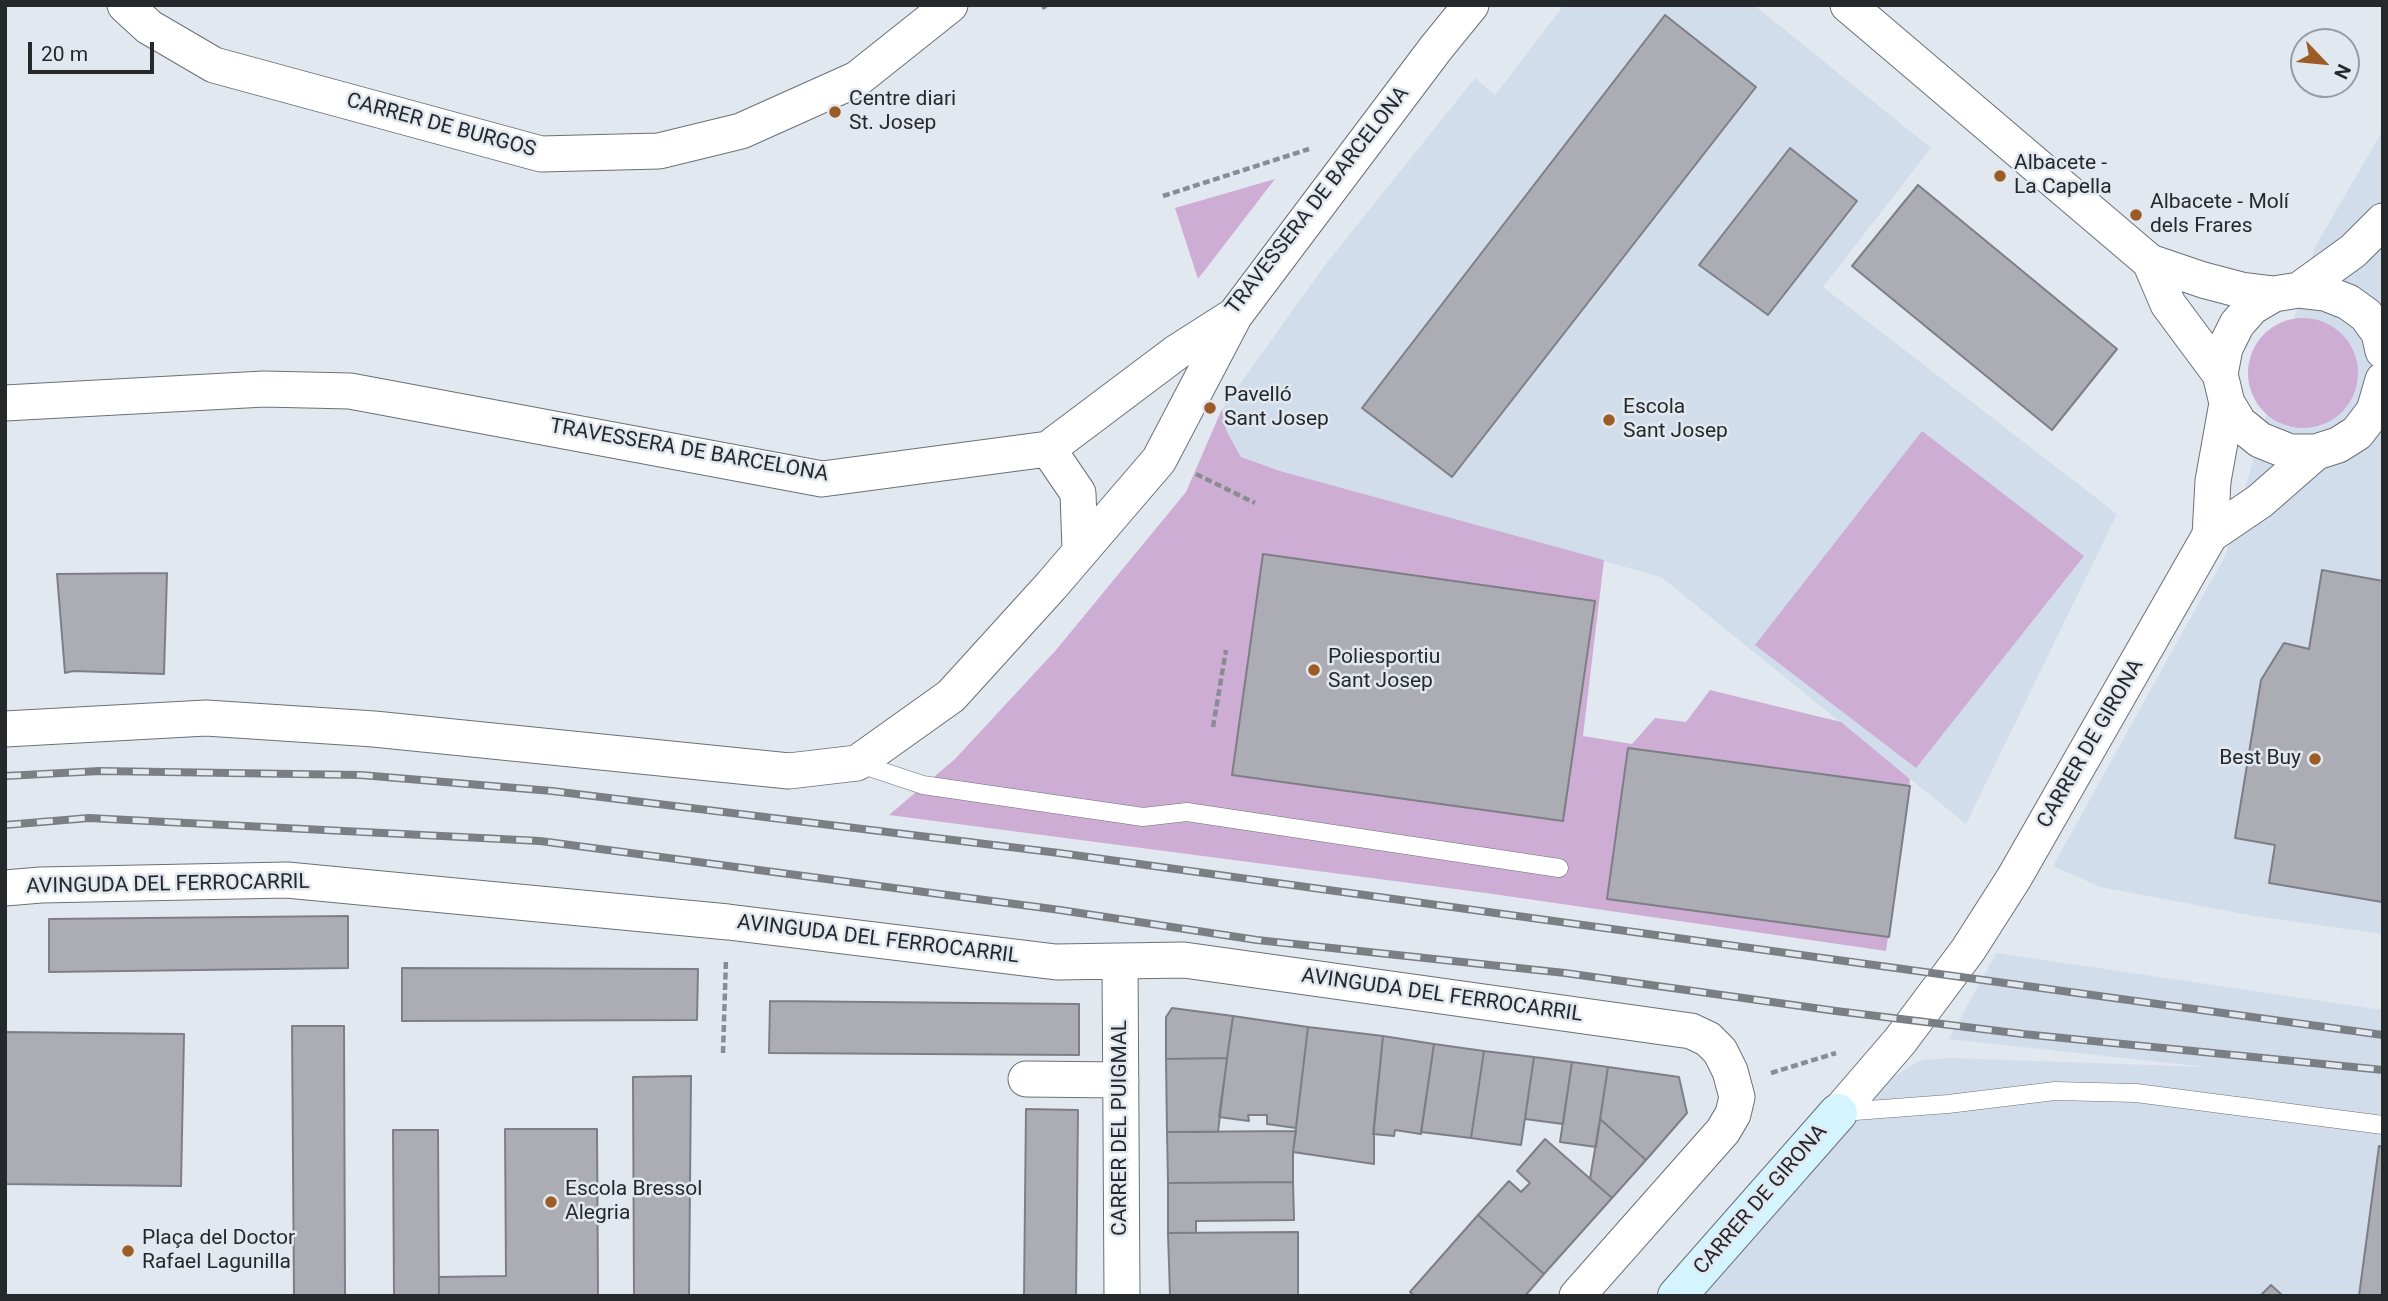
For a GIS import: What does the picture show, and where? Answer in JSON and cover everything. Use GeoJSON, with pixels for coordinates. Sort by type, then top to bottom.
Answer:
{"type":"FeatureCollection","features":[{"type":"Feature","properties":{"kind":"street","name":"CARRER DE BURGOS"},"geometry":{"type":"LineString","coordinates":[[125,5],[149,27],[214,65],[541,154],[659,151],[741,131],[857,79],[950,5]]}},
{"type":"Feature","properties":{"kind":"street","name":"TRAVESSERA DE BARCELONA"},"geometry":{"type":"LineString","coordinates":[[5,403],[264,389],[350,391],[822,479],[1048,449],[1177,352],[1235,315],[1436,47],[1471,5]]}},
{"type":"Feature","properties":{"kind":"street"},"geometry":{"type":"LineString","coordinates":[[1848,5],[2150,262],[2241,290],[2325,293],[2348,302],[2366,315],[2382,340]]}},
{"type":"Feature","properties":{"kind":"street","name":"CARRER DE GIRONA"},"geometry":{"type":"LineString","coordinates":[[2210,535],[2225,348],[2237,324],[2252,307],[2287,292],[2353,251],[2383,221]]}},
{"type":"Feature","properties":{"kind":"street"},"geometry":{"type":"LineString","coordinates":[[2150,262],[2168,304],[2223,389],[2239,423],[2260,440],[2290,452],[2316,453]]}},
{"type":"Feature","properties":{"kind":"street"},"geometry":{"type":"LineString","coordinates":[[2382,340],[2383,295]]}},
{"type":"Feature","properties":{"kind":"street"},"geometry":{"type":"LineString","coordinates":[[5,729],[206,719],[374,729],[789,771],[857,763],[951,696],[1051,586],[1159,460],[1235,315]]}},
{"type":"Feature","properties":{"kind":"street","name":"CARRER DE GIRONA"},"geometry":{"type":"LineString","coordinates":[[1677,1296],[1900,1041],[1968,950],[2014,878],[2210,535],[2260,500],[2316,453],[2370,429],[2383,380]]}},
{"type":"Feature","properties":{"kind":"street"},"geometry":{"type":"LineString","coordinates":[[1048,449],[1078,493],[1080,549]]}},
{"type":"Feature","properties":{"kind":"street","name":"AVINGUDA DEL FERROCARRIL"},"geometry":{"type":"LineString","coordinates":[[5,888],[287,880],[728,922],[1056,962],[1184,960],[1691,1031],[1708,1039],[1720,1051],[1730,1071],[1737,1097],[1733,1114],[1723,1131],[1577,1296]]}},
{"type":"Feature","properties":{"kind":"street","name":"CARRER DEL PUIGMAL"},"geometry":{"type":"LineString","coordinates":[[1120,961],[1122,1296]]}},
{"type":"Feature","properties":{"kind":"street"},"geometry":{"type":"LineString","coordinates":[[1026,1079],[1121,1080]]}},
{"type":"Feature","properties":{"kind":"lane"},"geometry":{"type":"LineString","coordinates":[[857,763],[923,785],[1143,817],[1187,812],[1559,868]]}},
{"type":"Feature","properties":{"kind":"lane"},"geometry":{"type":"LineString","coordinates":[[1838,1113],[2056,1091],[2136,1093],[2383,1125]]}},
{"type":"Feature","properties":{"kind":"path"},"geometry":{"type":"LineString","coordinates":[[1163,196],[1318,146]]}},
{"type":"Feature","properties":{"kind":"path"},"geometry":{"type":"LineString","coordinates":[[1186,469],[1255,503]]}},
{"type":"Feature","properties":{"kind":"path"},"geometry":{"type":"LineString","coordinates":[[1213,727],[1226,650]]}},
{"type":"Feature","properties":{"kind":"path"},"geometry":{"type":"LineString","coordinates":[[723,1053],[726,955]]}},
{"type":"Feature","properties":{"kind":"path"},"geometry":{"type":"LineString","coordinates":[[1770,1074],[1838,1053]]}},
{"type":"Feature","properties":{"kind":"shaded area","name":"Escola Sant Josep"},"geometry":{"type":"Polygon","coordinates":[[[1564,5],[1754,5],[1931,148],[1823,287],[2117,514],[1966,824],[1661,577],[1280,471],[1241,457],[1226,430],[1222,409],[1325,265],[1475,78],[1495,95],[1564,5]]]}},
{"type":"Feature","properties":{"kind":"shaded area"},"geometry":{"type":"Polygon","coordinates":[[[2383,130],[2383,934],[2254,916],[2100,887],[2053,866],[2226,554],[2315,247],[2383,130]]]}},
{"type":"Feature","properties":{"kind":"shaded area"},"geometry":{"type":"Polygon","coordinates":[[[1275,179],[1198,279],[1175,208],[1275,179]]]}},
{"type":"Feature","properties":{"kind":"shaded area"},"geometry":{"type":"Polygon","coordinates":[[[2303,318],[2324,323],[2342,334],[2353,352],[2358,373],[2353,394],[2342,412],[2324,423],[2303,428],[2282,423],[2264,412],[2253,394],[2248,373],[2253,352],[2264,334],[2282,323],[2303,318]]]}},
{"type":"Feature","properties":{"kind":"shaded area","name":"Poliesportiu Sant Josep"},"geometry":{"type":"Polygon","coordinates":[[[1222,409],[1226,430],[1241,457],[1280,471],[1604,560],[1583,736],[1632,744],[1655,718],[1686,722],[1710,690],[1841,722],[1910,779],[1886,951],[1486,893],[889,815],[955,759],[1056,650],[1186,492],[1222,409]]]}},
{"type":"Feature","properties":{"kind":"shaded area"},"geometry":{"type":"Polygon","coordinates":[[[1922,431],[2084,556],[1916,768],[1755,645],[1922,431]]]}},
{"type":"Feature","properties":{"kind":"shaded area"},"geometry":{"type":"Polygon","coordinates":[[[1996,953],[2383,1010],[2383,1296],[1695,1296],[1878,1086],[1921,1060],[1952,1058],[2206,1067],[1949,1039],[1996,953]]]}},
{"type":"Feature","properties":{"kind":"building"},"geometry":{"type":"Polygon","coordinates":[[[1665,15],[1756,87],[1452,477],[1362,408],[1665,15]]]}},
{"type":"Feature","properties":{"kind":"building"},"geometry":{"type":"Polygon","coordinates":[[[1790,148],[1857,201],[1768,315],[1699,265],[1790,148]]]}},
{"type":"Feature","properties":{"kind":"building"},"geometry":{"type":"Polygon","coordinates":[[[1918,185],[2117,349],[2052,430],[1852,266],[1918,185]]]}},
{"type":"Feature","properties":{"kind":"building"},"geometry":{"type":"Polygon","coordinates":[[[1263,554],[1595,601],[1563,821],[1232,775],[1263,554]]]}},
{"type":"Feature","properties":{"kind":"building","name":"Best Buy"},"geometry":{"type":"Polygon","coordinates":[[[2322,570],[2383,581],[2382,902],[2269,883],[2275,845],[2235,838],[2261,680],[2284,643],[2309,649],[2322,570]]]}},
{"type":"Feature","properties":{"kind":"building"},"geometry":{"type":"Polygon","coordinates":[[[167,573],[164,674],[65,673],[57,574],[167,573]]]}},
{"type":"Feature","properties":{"kind":"building"},"geometry":{"type":"Polygon","coordinates":[[[1628,748],[1910,786],[1889,937],[1607,899],[1628,748]]]}},
{"type":"Feature","properties":{"kind":"building"},"geometry":{"type":"Polygon","coordinates":[[[348,916],[348,968],[49,972],[49,919],[348,916]]]}},
{"type":"Feature","properties":{"kind":"building"},"geometry":{"type":"Polygon","coordinates":[[[402,968],[698,969],[697,1020],[402,1021],[402,968]]]}},
{"type":"Feature","properties":{"kind":"building"},"geometry":{"type":"Polygon","coordinates":[[[770,1001],[1079,1004],[1079,1055],[769,1053],[770,1001]]]}},
{"type":"Feature","properties":{"kind":"building"},"geometry":{"type":"Polygon","coordinates":[[[1172,1008],[1233,1016],[1227,1058],[1166,1059],[1166,1017],[1172,1008]]]}},
{"type":"Feature","properties":{"kind":"building"},"geometry":{"type":"Polygon","coordinates":[[[1233,1016],[1308,1027],[1296,1128],[1267,1124],[1267,1115],[1248,1115],[1249,1121],[1219,1117],[1233,1016]]]}},
{"type":"Feature","properties":{"kind":"building"},"geometry":{"type":"Polygon","coordinates":[[[292,1026],[344,1026],[345,1296],[294,1296],[292,1026]]]}},
{"type":"Feature","properties":{"kind":"building"},"geometry":{"type":"Polygon","coordinates":[[[1308,1027],[1383,1036],[1374,1129],[1374,1164],[1293,1152],[1308,1027]]]}},
{"type":"Feature","properties":{"kind":"building"},"geometry":{"type":"Polygon","coordinates":[[[5,1032],[184,1034],[181,1186],[5,1184],[5,1032]]]}},
{"type":"Feature","properties":{"kind":"building"},"geometry":{"type":"Polygon","coordinates":[[[1383,1036],[1434,1044],[1421,1134],[1395,1130],[1394,1136],[1373,1134],[1383,1036]]]}},
{"type":"Feature","properties":{"kind":"building"},"geometry":{"type":"Polygon","coordinates":[[[1434,1044],[1484,1051],[1471,1138],[1421,1132],[1434,1044]]]}},
{"type":"Feature","properties":{"kind":"building"},"geometry":{"type":"Polygon","coordinates":[[[1484,1051],[1534,1057],[1521,1145],[1471,1138],[1484,1051]]]}},
{"type":"Feature","properties":{"kind":"building"},"geometry":{"type":"Polygon","coordinates":[[[1534,1057],[1572,1062],[1563,1124],[1525,1119],[1534,1057]]]}},
{"type":"Feature","properties":{"kind":"building"},"geometry":{"type":"Polygon","coordinates":[[[1227,1058],[1218,1132],[1167,1132],[1166,1059],[1227,1058]]]}},
{"type":"Feature","properties":{"kind":"building"},"geometry":{"type":"Polygon","coordinates":[[[1572,1062],[1608,1067],[1596,1147],[1560,1142],[1572,1062]]]}},
{"type":"Feature","properties":{"kind":"building"},"geometry":{"type":"Polygon","coordinates":[[[1608,1067],[1679,1077],[1687,1113],[1646,1160],[1600,1119],[1608,1067]]]}},
{"type":"Feature","properties":{"kind":"building"},"geometry":{"type":"Polygon","coordinates":[[[691,1076],[689,1296],[634,1296],[633,1077],[691,1076]]]}},
{"type":"Feature","properties":{"kind":"building"},"geometry":{"type":"Polygon","coordinates":[[[1026,1109],[1078,1110],[1076,1296],[1024,1296],[1026,1109]]]}},
{"type":"Feature","properties":{"kind":"building"},"geometry":{"type":"Polygon","coordinates":[[[1600,1119],[1646,1160],[1612,1198],[1590,1179],[1600,1119]]]}},
{"type":"Feature","properties":{"kind":"building","name":"Escola Bressol Alegria"},"geometry":{"type":"Polygon","coordinates":[[[505,1129],[597,1129],[598,1296],[439,1296],[439,1277],[506,1276],[505,1129]]]}},
{"type":"Feature","properties":{"kind":"building"},"geometry":{"type":"Polygon","coordinates":[[[393,1130],[438,1130],[439,1296],[394,1296],[393,1130]]]}},
{"type":"Feature","properties":{"kind":"building"},"geometry":{"type":"Polygon","coordinates":[[[1296,1131],[1293,1182],[1168,1183],[1167,1132],[1296,1131]]]}},
{"type":"Feature","properties":{"kind":"building"},"geometry":{"type":"Polygon","coordinates":[[[1545,1139],[1612,1198],[1544,1274],[1478,1215],[1509,1181],[1521,1192],[1530,1183],[1517,1171],[1545,1139]]]}},
{"type":"Feature","properties":{"kind":"building"},"geometry":{"type":"Polygon","coordinates":[[[2379,1146],[2383,1147],[2383,1296],[2359,1296],[2379,1146]]]}},
{"type":"Feature","properties":{"kind":"building"},"geometry":{"type":"Polygon","coordinates":[[[1293,1182],[1294,1220],[1196,1221],[1196,1233],[1168,1233],[1168,1183],[1293,1182]]]}},
{"type":"Feature","properties":{"kind":"building"},"geometry":{"type":"Polygon","coordinates":[[[1478,1215],[1544,1274],[1525,1296],[1415,1296],[1410,1292],[1478,1215]]]}},
{"type":"Feature","properties":{"kind":"building"},"geometry":{"type":"Polygon","coordinates":[[[1298,1232],[1298,1296],[1170,1296],[1168,1233],[1298,1232]]]}},
{"type":"Feature","properties":{"kind":"building"},"geometry":{"type":"Polygon","coordinates":[[[2271,1285],[2283,1296],[2260,1296],[2271,1285]]]}},
{"type":"Feature","properties":{"kind":"railway"},"geometry":{"type":"LineString","coordinates":[[5,776],[100,771],[361,775],[552,791],[1059,853],[2383,1035]]}},
{"type":"Feature","properties":{"kind":"railway"},"geometry":{"type":"LineString","coordinates":[[5,825],[89,818],[540,841],[1060,910],[1257,940],[1565,973],[2023,1034],[2383,1070]]}},
{"type":"Feature","properties":{"kind":"place","name":"Centre diari St. Josep"},"geometry":{"type":"Point","coordinates":[835,112]}},
{"type":"Feature","properties":{"kind":"place","name":"Albacete - La Capella"},"geometry":{"type":"Point","coordinates":[2000,176]}},
{"type":"Feature","properties":{"kind":"place","name":"Albacete - Molí dels Frares"},"geometry":{"type":"Point","coordinates":[2136,215]}},
{"type":"Feature","properties":{"kind":"place","name":"Pavelló Sant Josep"},"geometry":{"type":"Point","coordinates":[1210,408]}},
{"type":"Feature","properties":{"kind":"place","name":"Escola Sant Josep"},"geometry":{"type":"Point","coordinates":[1609,420]}},
{"type":"Feature","properties":{"kind":"place","name":"Poliesportiu Sant Josep"},"geometry":{"type":"Point","coordinates":[1314,670]}},
{"type":"Feature","properties":{"kind":"place","name":"Best Buy"},"geometry":{"type":"Point","coordinates":[2315,759]}},
{"type":"Feature","properties":{"kind":"place","name":"Escola Bressol Alegria"},"geometry":{"type":"Point","coordinates":[551,1202]}},
{"type":"Feature","properties":{"kind":"place","name":"Plaça del Doctor Rafael Lagunilla"},"geometry":{"type":"Point","coordinates":[128,1251]}}]}
